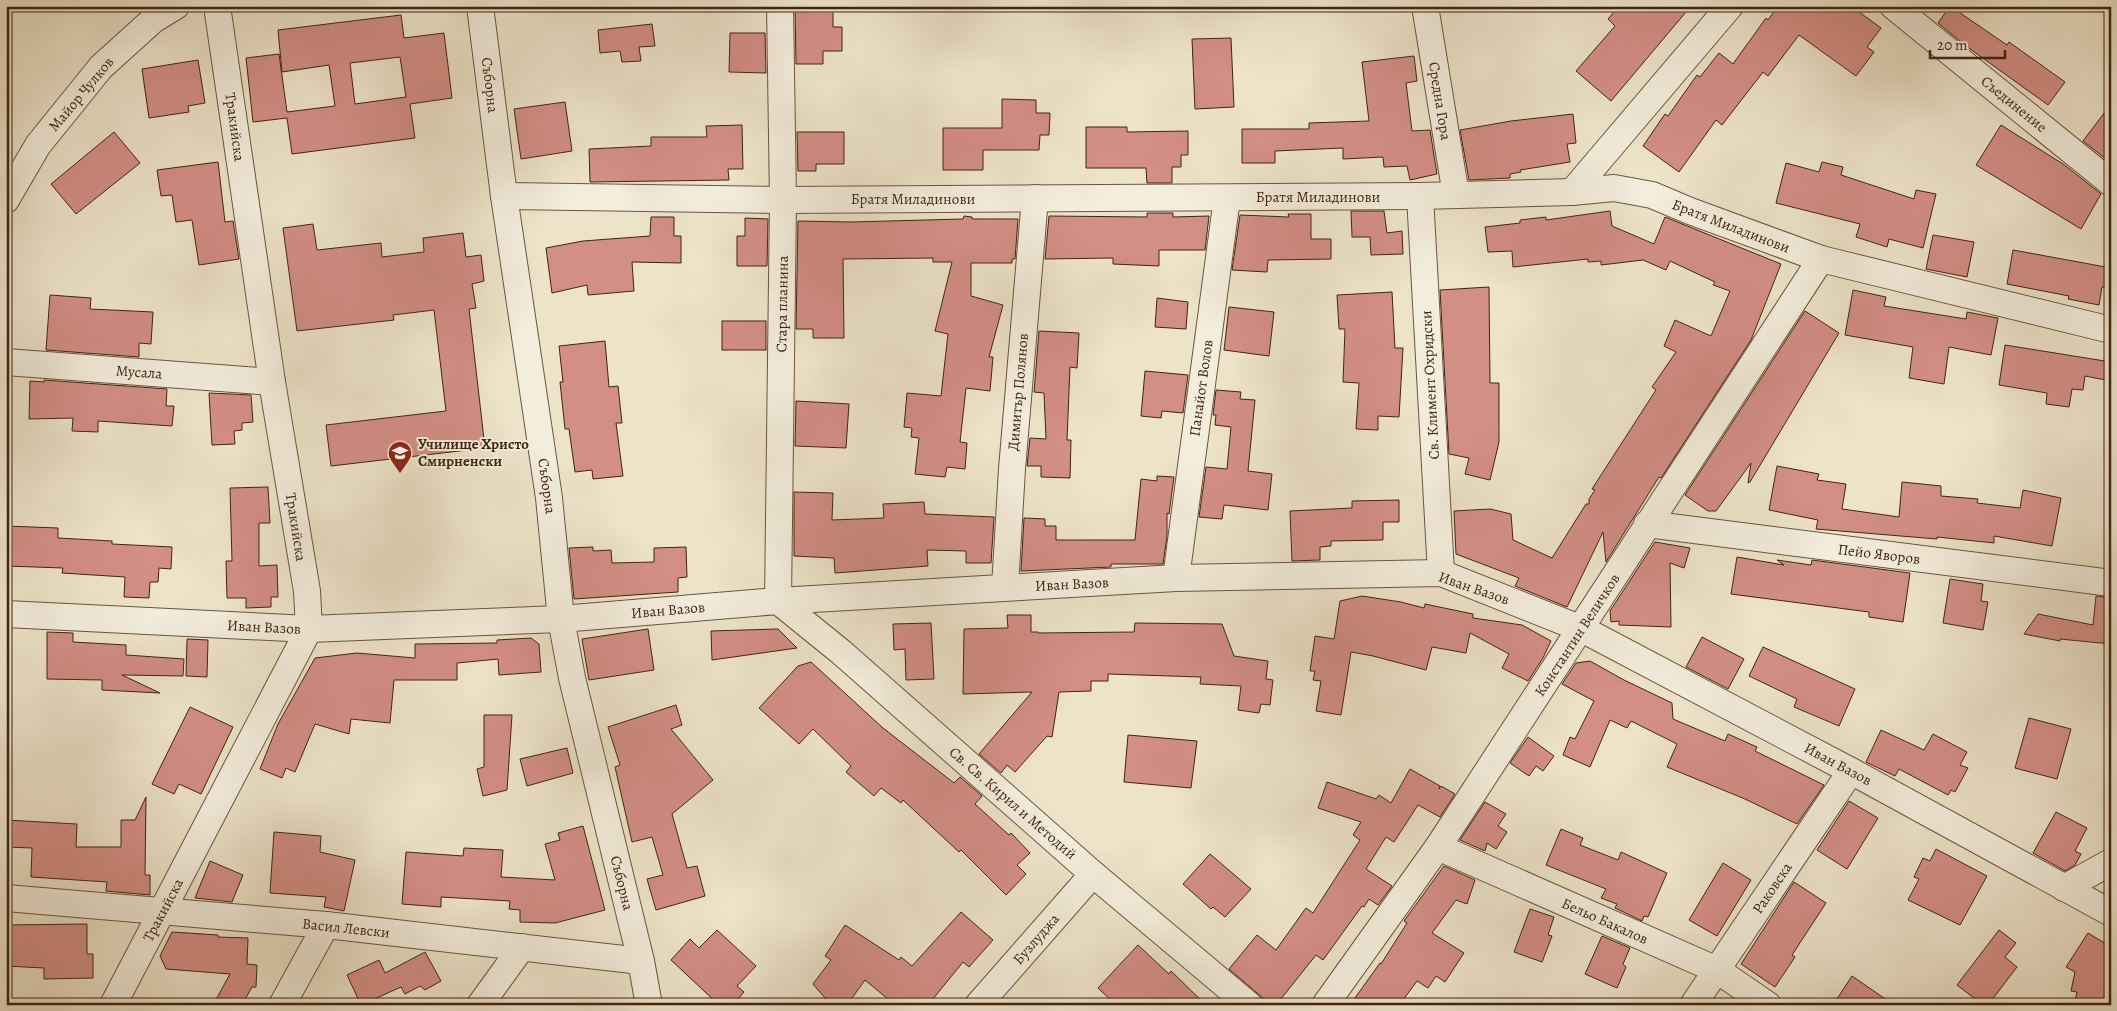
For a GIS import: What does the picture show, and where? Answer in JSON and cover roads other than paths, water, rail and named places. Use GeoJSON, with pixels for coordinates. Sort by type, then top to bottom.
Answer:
{"type":"FeatureCollection","features":[{"type":"Feature","properties":{"kind":"street","name":"Майор Чулков"},"geometry":{"type":"LineString","coordinates":[[6,200],[38,145],[101,67],[152,20],[176,6]]}},
{"type":"Feature","properties":{"kind":"street","name":"Тракийска"},"geometry":{"type":"LineString","coordinates":[[113,1005],[309,629],[306,591],[272,382],[217,6]]}},
{"type":"Feature","properties":{"kind":"street","name":"Съборна"},"geometry":{"type":"LineString","coordinates":[[480,6],[504,196],[549,498],[561,619],[572,678],[641,961]]}},
{"type":"Feature","properties":{"kind":"street","name":"Стара планина"},"geometry":{"type":"LineString","coordinates":[[778,601],[783,200],[780,6]]}},
{"type":"Feature","properties":{"kind":"street","name":"Средна Гора"},"geometry":{"type":"LineString","coordinates":[[1425,6],[1456,195]]}},
{"type":"Feature","properties":{"kind":"street"},"geometry":{"type":"LineString","coordinates":[[1572,192],[1730,6]]}},
{"type":"Feature","properties":{"kind":"street","name":"Съединение"},"geometry":{"type":"LineString","coordinates":[[1893,6],[2111,183]]}},
{"type":"Feature","properties":{"kind":"street","name":"Братя Миладинови"},"geometry":{"type":"LineString","coordinates":[[504,196],[783,200],[1227,198],[1420,196],[1572,192],[1614,188],[1652,195],[1690,212],[1821,259],[2111,330]]}},
{"type":"Feature","properties":{"kind":"street","name":"Св. Климент Охридски"},"geometry":{"type":"LineString","coordinates":[[1420,196],[1441,573]]}},
{"type":"Feature","properties":{"kind":"street","name":"Димитър Полянов"},"geometry":{"type":"LineString","coordinates":[[1005,587],[1012,469],[1035,198]]}},
{"type":"Feature","properties":{"kind":"street","name":"Панайот Волов"},"geometry":{"type":"LineString","coordinates":[[1176,578],[1227,198]]}},
{"type":"Feature","properties":{"kind":"street","name":"Константин Величков"},"geometry":{"type":"LineString","coordinates":[[1326,1005],[1438,847],[1821,259]]}},
{"type":"Feature","properties":{"kind":"street","name":"Мусала"},"geometry":{"type":"LineString","coordinates":[[6,362],[272,382]]}},
{"type":"Feature","properties":{"kind":"street","name":"Пейо Яворов"},"geometry":{"type":"LineString","coordinates":[[1647,524],[2111,583]]}},
{"type":"Feature","properties":{"kind":"street","name":"Иван Вазов"},"geometry":{"type":"LineString","coordinates":[[6,614],[309,629],[561,619],[778,601],[1176,578],[1441,573],[1582,628],[1852,771],[2111,913]]}},
{"type":"Feature","properties":{"kind":"street","name":"Св. Св. Кирил и Методий"},"geometry":{"type":"LineString","coordinates":[[778,601],[841,652],[1093,874],[1248,1005]]}},
{"type":"Feature","properties":{"kind":"street","name":"Раковска"},"geometry":{"type":"LineString","coordinates":[[1693,1005],[1852,771]]}},
{"type":"Feature","properties":{"kind":"street","name":"Бельо Бакалов"},"geometry":{"type":"LineString","coordinates":[[1438,847],[1717,970],[1768,1005]]}},
{"type":"Feature","properties":{"kind":"street"},"geometry":{"type":"LineString","coordinates":[[2064,888],[2111,862]]}},
{"type":"Feature","properties":{"kind":"street","name":"Бузлуджа"},"geometry":{"type":"LineString","coordinates":[[978,1005],[1093,874]]}},
{"type":"Feature","properties":{"kind":"street","name":"Васил Левски"},"geometry":{"type":"LineString","coordinates":[[6,898],[326,926],[641,961]]}},
{"type":"Feature","properties":{"kind":"street"},"geometry":{"type":"LineString","coordinates":[[282,1005],[326,926]]}},
{"type":"Feature","properties":{"kind":"street"},"geometry":{"type":"LineString","coordinates":[[480,1005],[522,947]]}},
{"type":"Feature","properties":{"kind":"street"},"geometry":{"type":"LineString","coordinates":[[641,961],[649,1005]]}},
{"type":"Feature","properties":{"kind":"place","name":"Училище Христо Смирненски"},"geometry":{"type":"Point","coordinates":[400,474]}}]}
